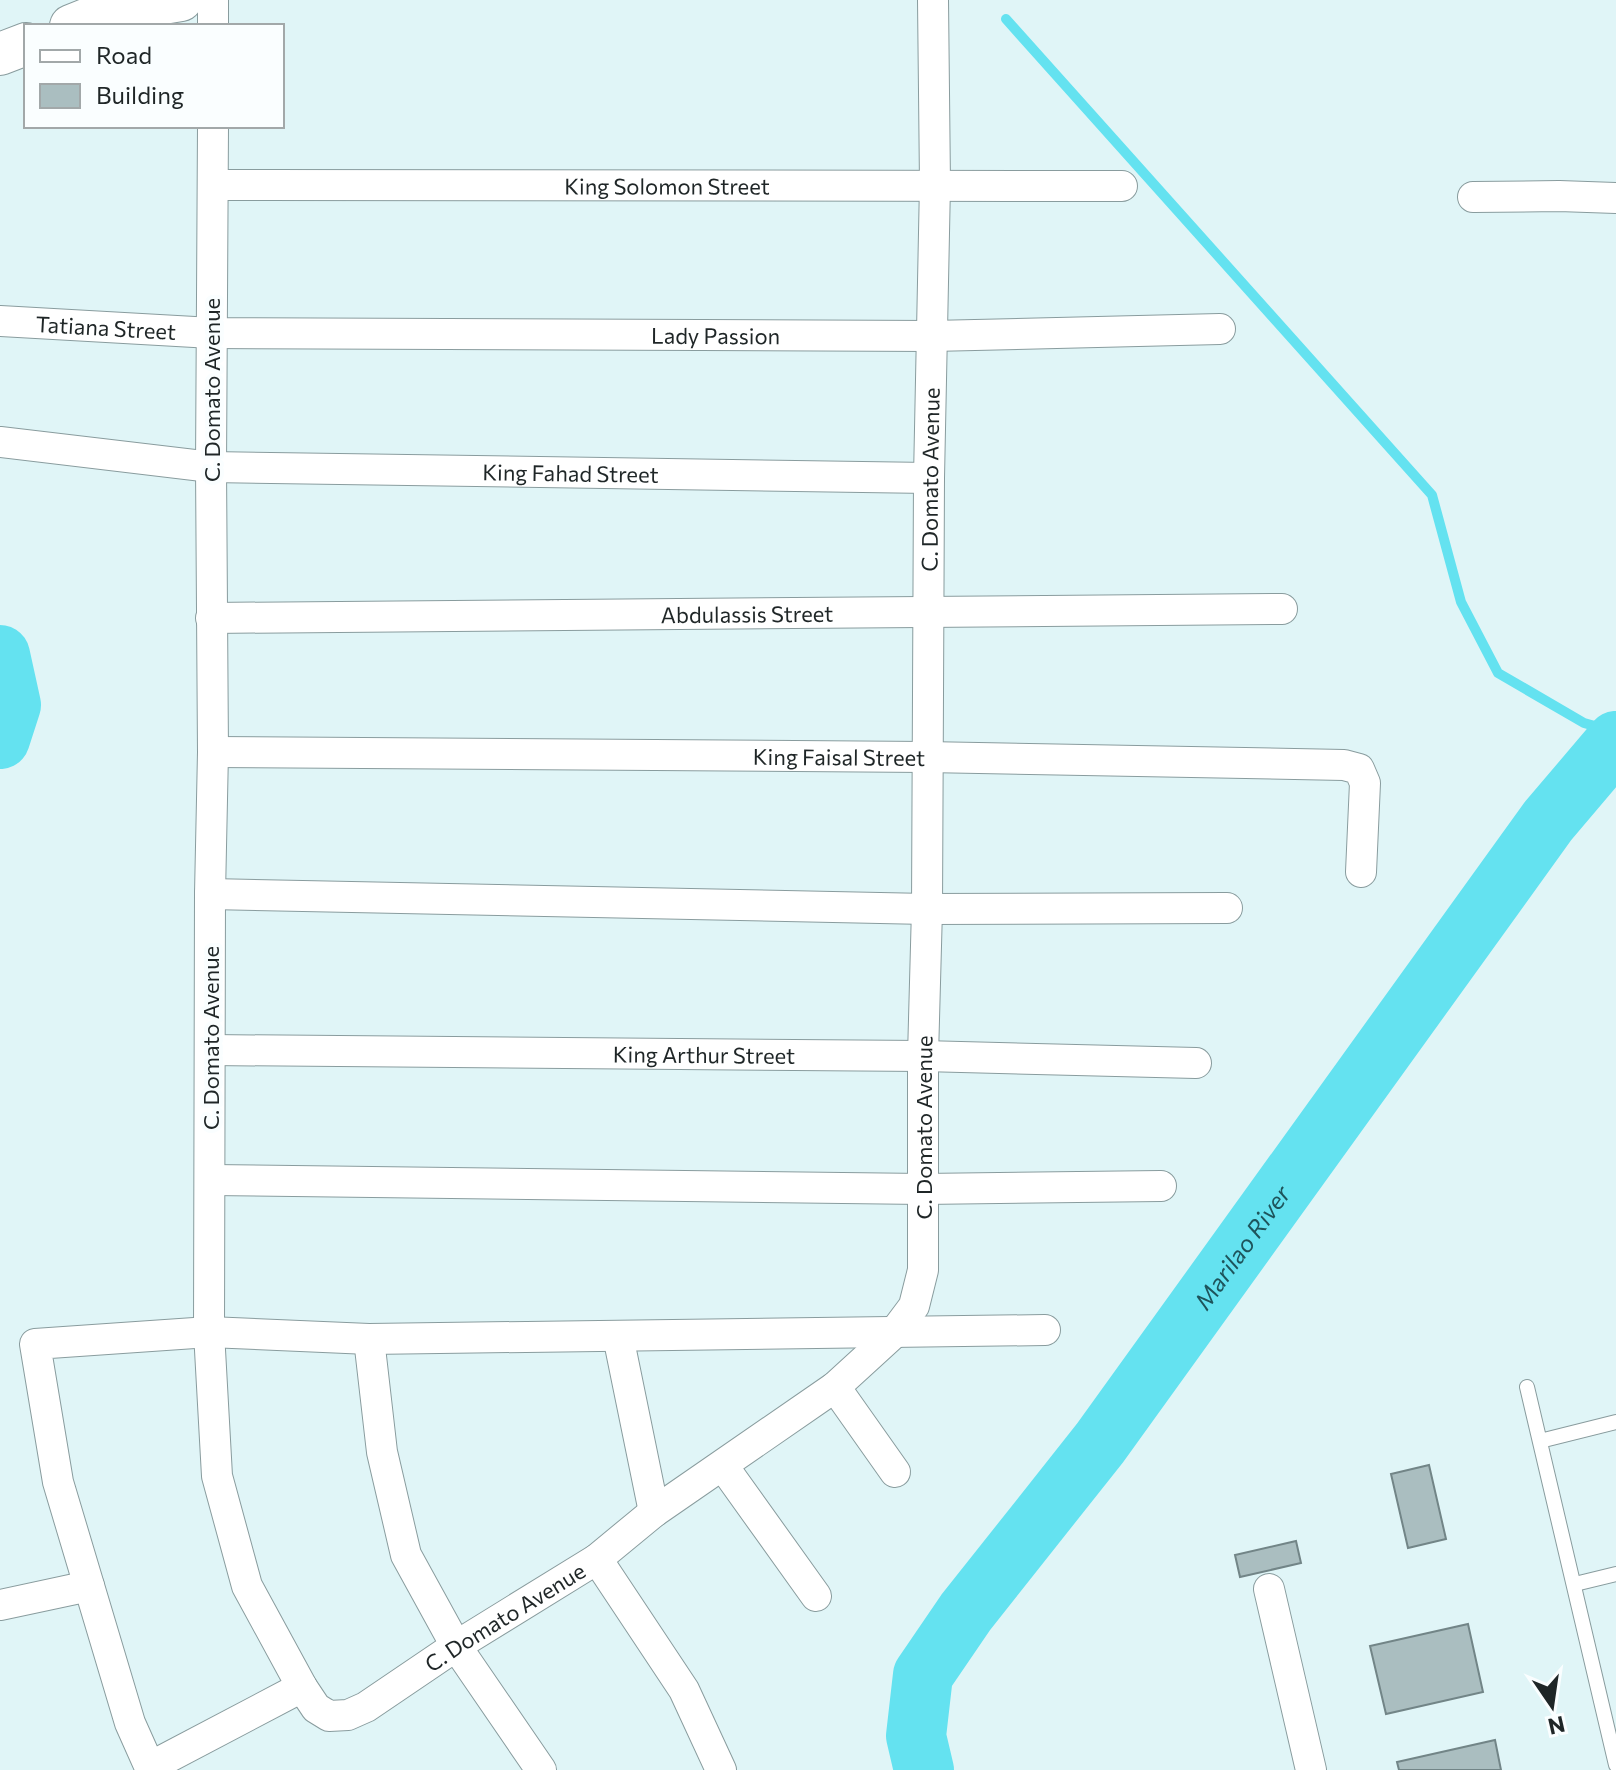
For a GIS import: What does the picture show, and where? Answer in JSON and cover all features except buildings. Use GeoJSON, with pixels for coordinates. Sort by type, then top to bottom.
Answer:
{"type":"FeatureCollection","features":[{"type":"Feature","properties":{"kind":"street"},"geometry":{"type":"LineString","coordinates":[[76,24],[103,13],[181,0]]}},
{"type":"Feature","properties":{"kind":"street"},"geometry":{"type":"LineString","coordinates":[[213,0],[213,24]]}},
{"type":"Feature","properties":{"kind":"street","name":"C. Domato Avenue"},"geometry":{"type":"LineString","coordinates":[[213,128],[209,1332],[217,1476],[247,1586],[302,1687],[316,1708],[329,1716],[348,1715],[366,1707],[456,1646],[597,1559],[654,1512],[835,1387],[893,1334],[914,1306],[923,1270],[929,478],[935,184],[933,0]]}},
{"type":"Feature","properties":{"kind":"street"},"geometry":{"type":"LineString","coordinates":[[0,54],[24,45]]}},
{"type":"Feature","properties":{"kind":"street","name":"King Solomon Street"},"geometry":{"type":"LineString","coordinates":[[213,185],[1122,186]]}},
{"type":"Feature","properties":{"kind":"street"},"geometry":{"type":"LineString","coordinates":[[1473,197],[1616,198]]}},
{"type":"Feature","properties":{"kind":"street","name":"Tatiana Street"},"geometry":{"type":"LineString","coordinates":[[0,321],[212,333]]}},
{"type":"Feature","properties":{"kind":"street","name":"Lady Passion"},"geometry":{"type":"LineString","coordinates":[[212,333],[932,336],[1220,329]]}},
{"type":"Feature","properties":{"kind":"street","name":"King Fahad Street"},"geometry":{"type":"LineString","coordinates":[[0,442],[211,467],[929,478]]}},
{"type":"Feature","properties":{"kind":"street","name":"Abdulassis Street"},"geometry":{"type":"LineString","coordinates":[[211,618],[1282,609]]}},
{"type":"Feature","properties":{"kind":"street","name":"King Faisal Street"},"geometry":{"type":"LineString","coordinates":[[213,752],[926,757],[1344,765],[1359,769],[1365,783],[1361,872]]}},
{"type":"Feature","properties":{"kind":"street"},"geometry":{"type":"LineString","coordinates":[[210,894],[927,909],[1227,908]]}},
{"type":"Feature","properties":{"kind":"street","name":"King Arthur Street"},"geometry":{"type":"LineString","coordinates":[[210,1050],[923,1056],[1196,1063]]}},
{"type":"Feature","properties":{"kind":"street"},"geometry":{"type":"LineString","coordinates":[[211,1180],[923,1189],[1161,1186]]}},
{"type":"Feature","properties":{"kind":"street"},"geometry":{"type":"LineString","coordinates":[[302,1687],[150,1768],[130,1723],[58,1482],[35,1344],[209,1332],[369,1339],[1045,1330]]}},
{"type":"Feature","properties":{"kind":"street"},"geometry":{"type":"LineString","coordinates":[[618,1336],[654,1512]]}},
{"type":"Feature","properties":{"kind":"street"},"geometry":{"type":"LineString","coordinates":[[369,1339],[382,1452],[406,1555],[456,1646],[541,1770]]}},
{"type":"Feature","properties":{"kind":"street"},"geometry":{"type":"LineString","coordinates":[[835,1387],[895,1472]]}},
{"type":"Feature","properties":{"kind":"street"},"geometry":{"type":"LineString","coordinates":[[723,1466],[816,1596]]}},
{"type":"Feature","properties":{"kind":"street"},"geometry":{"type":"LineString","coordinates":[[597,1559],[684,1690],[721,1770]]}},
{"type":"Feature","properties":{"kind":"street"},"geometry":{"type":"LineString","coordinates":[[0,1605],[89,1586]]}},
{"type":"Feature","properties":{"kind":"street"},"geometry":{"type":"LineString","coordinates":[[1269,1589],[1311,1770]]}},
{"type":"Feature","properties":{"kind":"lane"},"geometry":{"type":"LineString","coordinates":[[1527,1387],[1575,1584],[1609,1702],[1616,1765]]}},
{"type":"Feature","properties":{"kind":"lane"},"geometry":{"type":"LineString","coordinates":[[1540,1441],[1616,1422]]}},
{"type":"Feature","properties":{"kind":"lane"},"geometry":{"type":"LineString","coordinates":[[1575,1584],[1616,1574]]}},
{"type":"Feature","properties":{"kind":"waterway"},"geometry":{"type":"LineString","coordinates":[[1006,19],[1432,495],[1461,602],[1498,673],[1584,723],[1616,732]]}},
{"type":"Feature","properties":{"kind":"waterway","name":"Marilao River"},"geometry":{"type":"LineString","coordinates":[[0,655],[11,705],[0,739]]}},
{"type":"Feature","properties":{"kind":"waterway","name":"Marilao River"},"geometry":{"type":"LineString","coordinates":[[924,1770],[916,1736],[923,1675],[966,1612],[1100,1443],[1548,821],[1616,741]]}}]}
